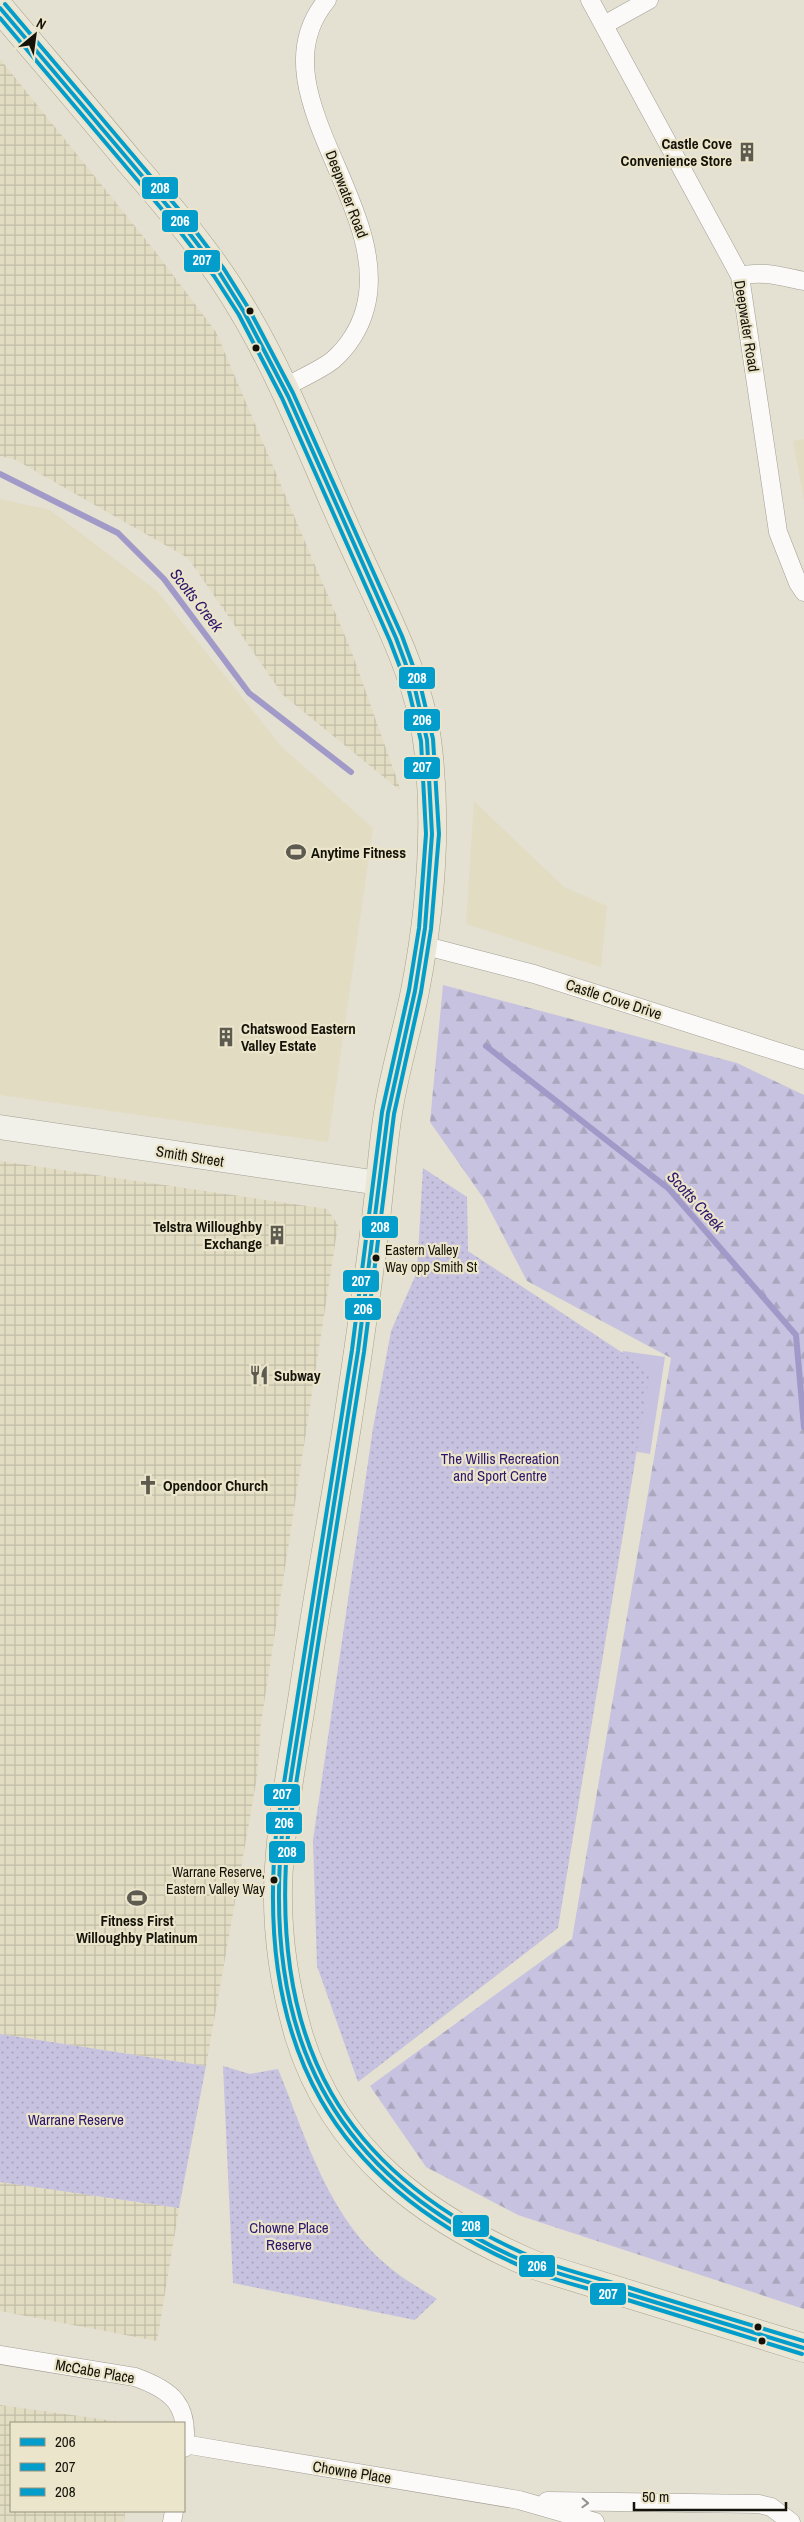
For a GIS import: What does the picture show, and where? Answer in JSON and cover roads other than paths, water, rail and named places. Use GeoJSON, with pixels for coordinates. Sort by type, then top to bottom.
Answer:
{"type":"FeatureCollection","features":[{"type":"Feature","properties":{"kind":"main road"},"geometry":{"type":"LineString","coordinates":[[0,8],[202,249],[246,315],[283,388],[411,677],[426,732],[432,789],[432,866],[422,945],[417,982],[388,1114],[346,1431],[311,1642],[281,1846],[278,1888],[284,1972],[300,2041],[314,2075],[333,2109],[356,2142],[382,2172],[409,2195],[453,2226],[534,2266],[804,2348]]}},
{"type":"Feature","properties":{"kind":"street","name":"Deepwater Road"},"geometry":{"type":"LineString","coordinates":[[283,388],[332,360],[349,342],[362,321],[369,295],[370,271],[364,236],[354,206],[315,116],[304,76],[308,38],[314,20],[327,0]]}},
{"type":"Feature","properties":{"kind":"street","name":"Deepwater Road"},"geometry":{"type":"LineString","coordinates":[[590,0],[740,276],[778,532],[798,583],[804,592]]}},
{"type":"Feature","properties":{"kind":"street"},"geometry":{"type":"LineString","coordinates":[[604,25],[649,0]]}},
{"type":"Feature","properties":{"kind":"street"},"geometry":{"type":"LineString","coordinates":[[740,276],[751,273],[766,274],[804,281]]}},
{"type":"Feature","properties":{"kind":"street","name":"Castle Cove Drive"},"geometry":{"type":"LineString","coordinates":[[422,945],[534,974],[804,1060]]}},
{"type":"Feature","properties":{"kind":"street","name":"Smith Street"},"geometry":{"type":"LineString","coordinates":[[0,1127],[379,1183]]}},
{"type":"Feature","properties":{"kind":"street","name":"McCabe Place"},"geometry":{"type":"LineString","coordinates":[[0,2355],[134,2377],[152,2383],[167,2393],[181,2407],[185,2422]]}},
{"type":"Feature","properties":{"kind":"street","name":"Chowne Place"},"geometry":{"type":"LineString","coordinates":[[185,2446],[519,2500],[595,2522]]}},
{"type":"Feature","properties":{"kind":"street","name":"Chowne Place"},"geometry":{"type":"LineString","coordinates":[[519,2500],[759,2504],[771,2507],[791,2522]]}},
{"type":"Feature","properties":{"kind":"waterway","name":"Scotts Creek"},"geometry":{"type":"LineString","coordinates":[[0,474],[118,533],[164,579],[249,693],[351,772]]}},
{"type":"Feature","properties":{"kind":"waterway","name":"Scotts Creek"},"geometry":{"type":"LineString","coordinates":[[486,1046],[669,1189],[796,1335],[804,1427]]}},
{"type":"Feature","properties":{"kind":"place","name":"Castle Cove Convenience Store"},"geometry":{"type":"Point","coordinates":[747,152]}},
{"type":"Feature","properties":{"kind":"place","name":"Anytime Fitness"},"geometry":{"type":"Point","coordinates":[296,852]}},
{"type":"Feature","properties":{"kind":"place","name":"Chatswood Eastern Valley Estate"},"geometry":{"type":"Point","coordinates":[226,1037]}},
{"type":"Feature","properties":{"kind":"place","name":"Telstra Willoughby Exchange"},"geometry":{"type":"Point","coordinates":[277,1235]}},
{"type":"Feature","properties":{"kind":"place","name":"Eastern Valley Way opp Smith St"},"geometry":{"type":"Point","coordinates":[376,1258]}},
{"type":"Feature","properties":{"kind":"place","name":"Subway"},"geometry":{"type":"Point","coordinates":[259,1375]}},
{"type":"Feature","properties":{"kind":"place","name":"Opendoor Church"},"geometry":{"type":"Point","coordinates":[148,1485]}},
{"type":"Feature","properties":{"kind":"place","name":"Warrane Reserve, Eastern Valley Way"},"geometry":{"type":"Point","coordinates":[274,1880]}},
{"type":"Feature","properties":{"kind":"place","name":"Fitness First Willoughby Platinum"},"geometry":{"type":"Point","coordinates":[137,1898]}},
{"type":"Feature","properties":{"kind":"park label","name":"The Willis Recreation and Sport Centre"},"geometry":{"type":"Point","coordinates":[500,1466]}},
{"type":"Feature","properties":{"kind":"park label","name":"Warrane Reserve"},"geometry":{"type":"Point","coordinates":[76,2119]}},
{"type":"Feature","properties":{"kind":"park label","name":"Chowne Place Reserve"},"geometry":{"type":"Point","coordinates":[289,2236]}}]}
